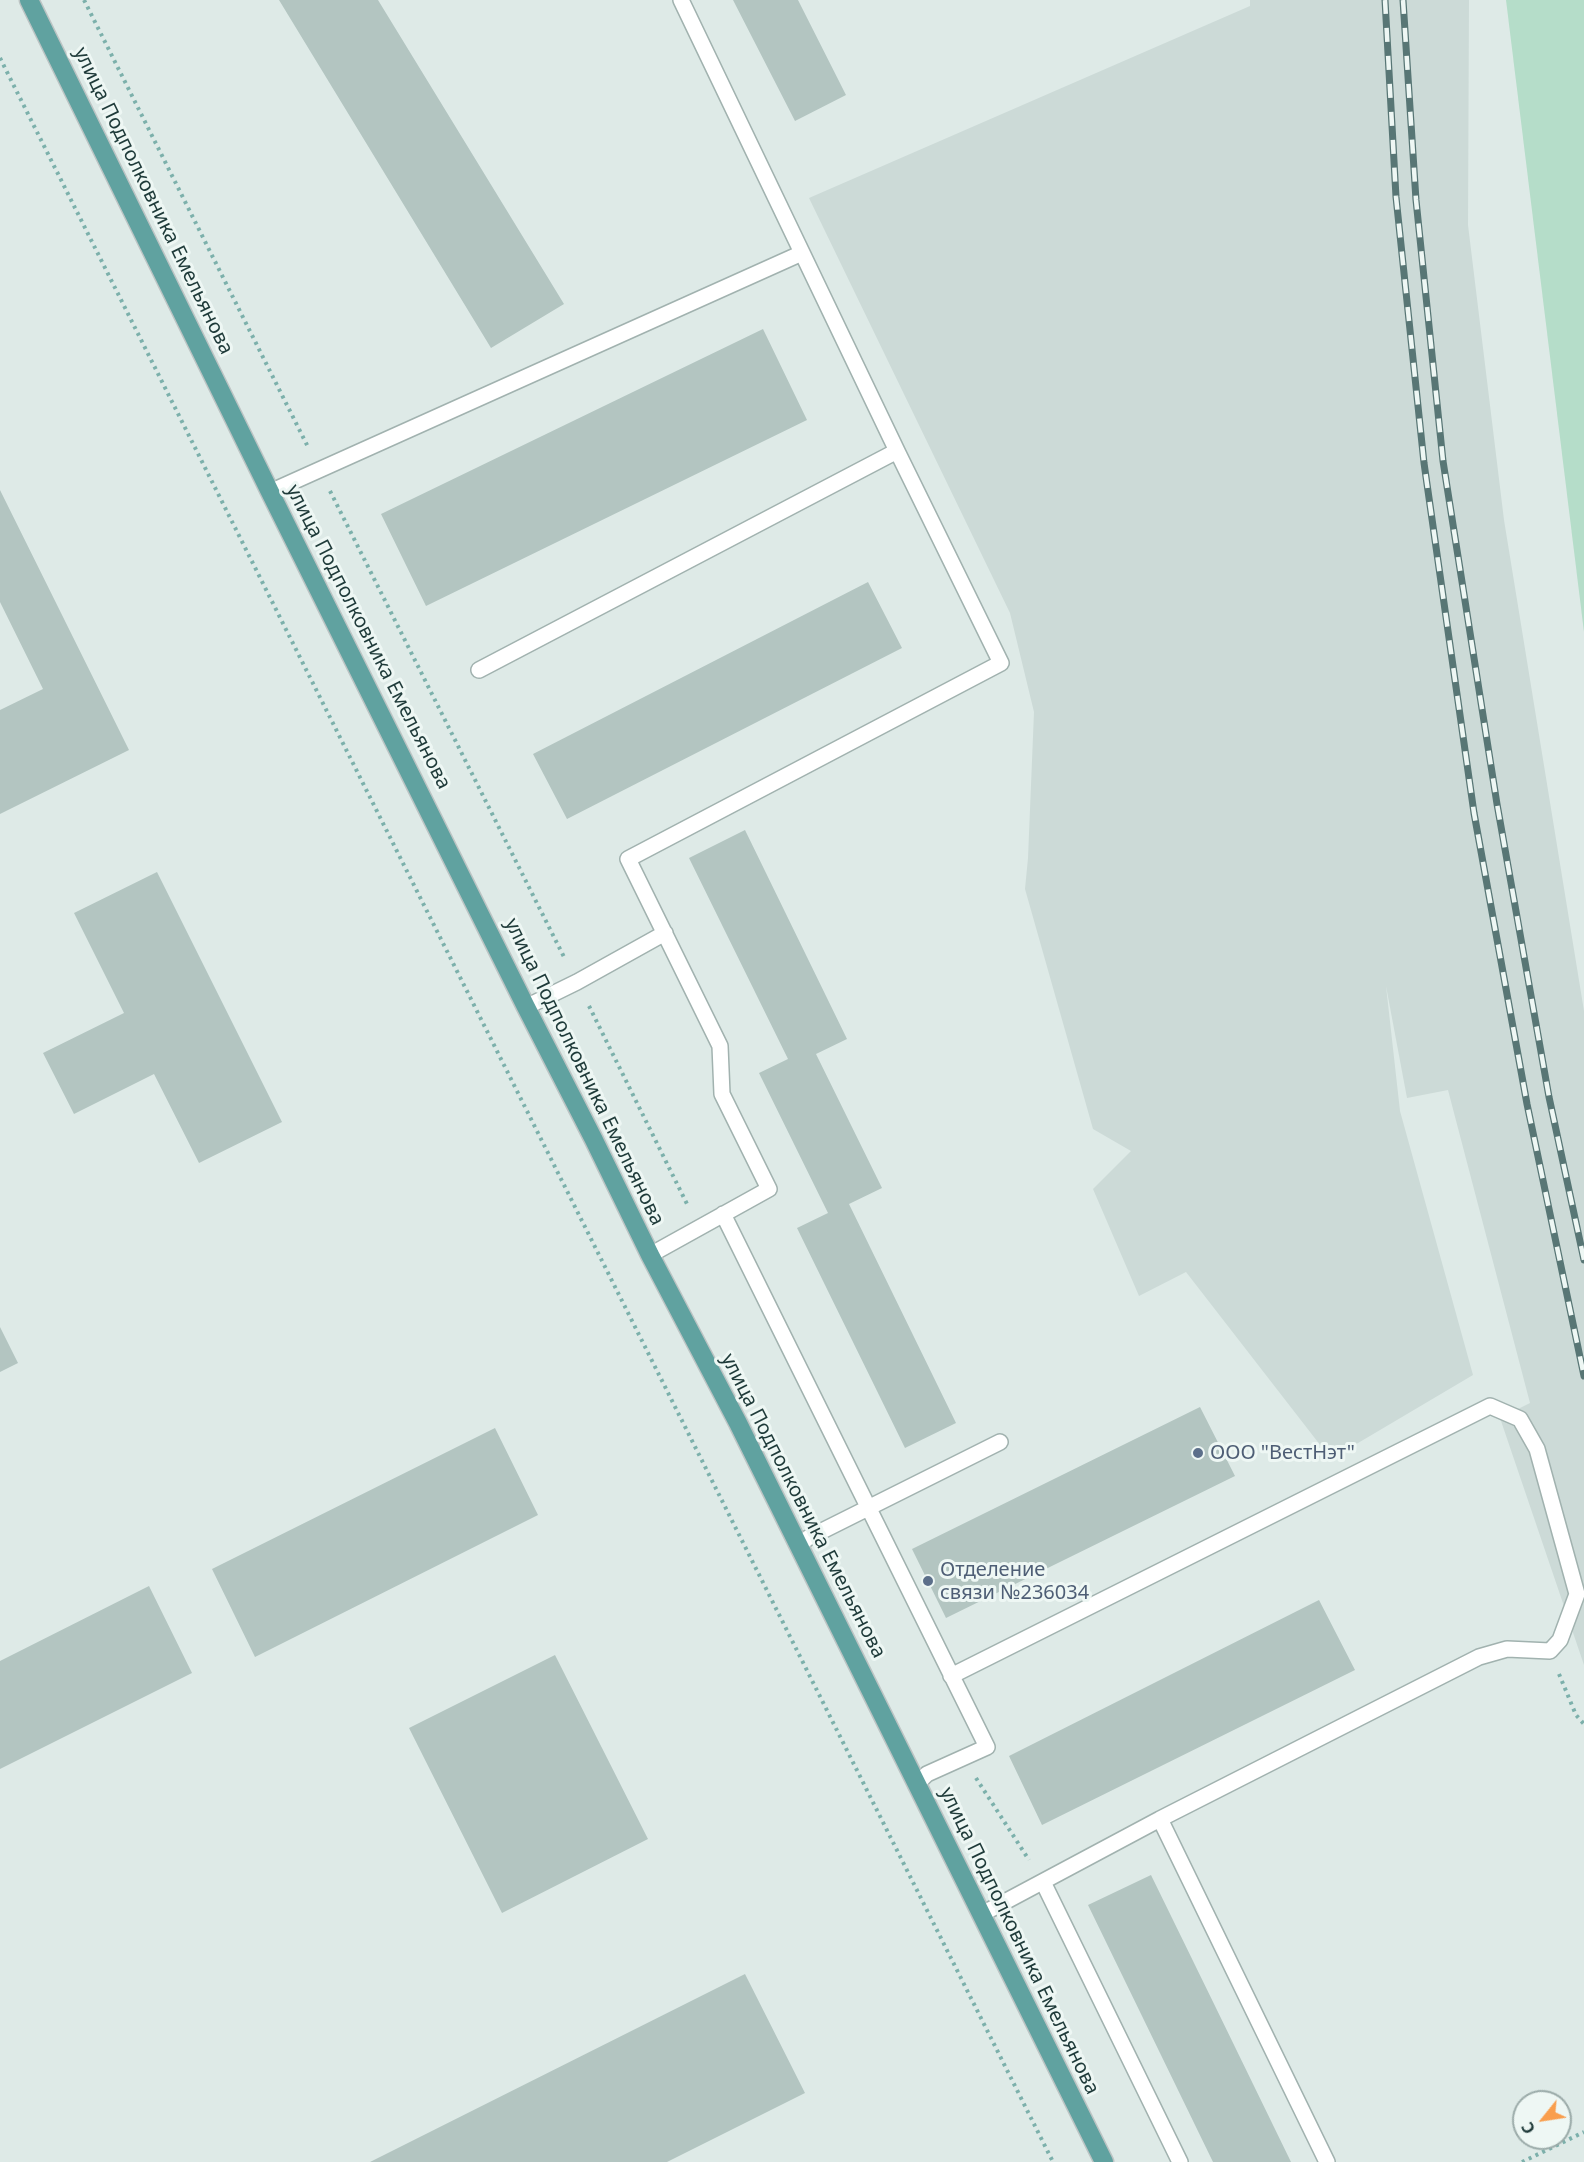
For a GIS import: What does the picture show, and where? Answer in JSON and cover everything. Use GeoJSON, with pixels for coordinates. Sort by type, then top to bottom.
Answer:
{"type":"FeatureCollection","features":[{"type":"Feature","properties":{"kind":"main road","name":"улица Подполковника Емельянова"},"geometry":{"type":"LineString","coordinates":[[29,0],[526,1007],[650,1255],[738,1423],[1104,2162]]}},
{"type":"Feature","properties":{"kind":"lane"},"geometry":{"type":"LineString","coordinates":[[650,1255],[770,1189],[722,1094],[720,1046],[628,859],[1001,663],[897,452],[681,0]]}},
{"type":"Feature","properties":{"kind":"lane"},"geometry":{"type":"LineString","coordinates":[[270,492],[802,253]]}},
{"type":"Feature","properties":{"kind":"lane"},"geometry":{"type":"LineString","coordinates":[[479,670],[897,452]]}},
{"type":"Feature","properties":{"kind":"lane"},"geometry":{"type":"LineString","coordinates":[[526,1007],[577,982],[665,933]]}},
{"type":"Feature","properties":{"kind":"lane"},"geometry":{"type":"LineString","coordinates":[[723,1214],[987,1747],[927,1774],[916,1785]]}},
{"type":"Feature","properties":{"kind":"lane"},"geometry":{"type":"LineString","coordinates":[[951,1676],[1490,1406],[1520,1419],[1537,1449],[1577,1594],[1560,1640],[1550,1651],[1507,1649],[1479,1657],[1161,1819],[982,1914]]}},
{"type":"Feature","properties":{"kind":"lane"},"geometry":{"type":"LineString","coordinates":[[798,1546],[808,1538],[1000,1442]]}},
{"type":"Feature","properties":{"kind":"lane"},"geometry":{"type":"LineString","coordinates":[[1161,1819],[1327,2162]]}},
{"type":"Feature","properties":{"kind":"lane"},"geometry":{"type":"LineString","coordinates":[[1043,1882],[1180,2162]]}},
{"type":"Feature","properties":{"kind":"path"},"geometry":{"type":"LineString","coordinates":[[84,0],[699,1227]]}},
{"type":"Feature","properties":{"kind":"path"},"geometry":{"type":"LineString","coordinates":[[0,58],[1053,2162]]}},
{"type":"Feature","properties":{"kind":"path"},"geometry":{"type":"LineString","coordinates":[[1550,1651],[1575,1715],[1584,1724]]}},
{"type":"Feature","properties":{"kind":"path"},"geometry":{"type":"LineString","coordinates":[[964,1759],[1043,1882]]}},
{"type":"Feature","properties":{"kind":"path"},"geometry":{"type":"LineString","coordinates":[[1522,2162],[1584,2132]]}},
{"type":"Feature","properties":{"kind":"shaded area"},"geometry":{"type":"Polygon","coordinates":[[[1250,0],[1469,0],[1468,225],[1504,520],[1584,1011],[1584,1665],[1500,1418],[1530,1403],[1448,1090],[1407,1098],[1386,986],[1400,1111],[1473,1375],[1331,1459],[1186,1272],[1139,1296],[1093,1189],[1131,1151],[1093,1129],[1025,889],[1034,712],[1010,613],[809,198],[1250,6],[1250,0]]]}},
{"type":"Feature","properties":{"kind":"green space"},"geometry":{"type":"Polygon","coordinates":[[[1506,0],[1584,0],[1584,632],[1506,0]]]}},
{"type":"Feature","properties":{"kind":"building"},"geometry":{"type":"Polygon","coordinates":[[[279,0],[378,0],[564,304],[491,348],[279,0]]]}},
{"type":"Feature","properties":{"kind":"building"},"geometry":{"type":"Polygon","coordinates":[[[733,0],[798,0],[846,95],[795,121],[733,0]]]}},
{"type":"Feature","properties":{"kind":"building"},"geometry":{"type":"Polygon","coordinates":[[[763,329],[807,420],[426,606],[381,514],[763,329]]]}},
{"type":"Feature","properties":{"kind":"building"},"geometry":{"type":"Polygon","coordinates":[[[0,490],[129,750],[0,814],[0,710],[43,689],[0,602],[0,490]]]}},
{"type":"Feature","properties":{"kind":"building"},"geometry":{"type":"Polygon","coordinates":[[[868,582],[902,648],[567,819],[533,754],[868,582]]]}},
{"type":"Feature","properties":{"kind":"building"},"geometry":{"type":"Polygon","coordinates":[[[745,830],[847,1039],[816,1054],[882,1188],[849,1204],[956,1423],[905,1448],[797,1228],[828,1213],[759,1073],[788,1059],[689,858],[745,830]]]}},
{"type":"Feature","properties":{"kind":"building"},"geometry":{"type":"Polygon","coordinates":[[[157,872],[282,1122],[199,1163],[154,1074],[74,1114],[43,1053],[124,1013],[74,913],[157,872]]]}},
{"type":"Feature","properties":{"kind":"building"},"geometry":{"type":"Polygon","coordinates":[[[0,1327],[18,1363],[0,1372],[0,1327]]]}},
{"type":"Feature","properties":{"kind":"building"},"geometry":{"type":"Polygon","coordinates":[[[1200,1407],[1235,1476],[946,1618],[912,1549],[1200,1407]]]}},
{"type":"Feature","properties":{"kind":"building"},"geometry":{"type":"Polygon","coordinates":[[[495,1428],[538,1515],[255,1657],[212,1569],[495,1428]]]}},
{"type":"Feature","properties":{"kind":"building"},"geometry":{"type":"Polygon","coordinates":[[[149,1586],[192,1673],[0,1769],[0,1661],[149,1586]]]}},
{"type":"Feature","properties":{"kind":"building"},"geometry":{"type":"Polygon","coordinates":[[[1319,1600],[1355,1670],[1042,1825],[1009,1756],[1319,1600]]]}},
{"type":"Feature","properties":{"kind":"building"},"geometry":{"type":"Polygon","coordinates":[[[555,1655],[648,1839],[502,1913],[409,1728],[555,1655]]]}},
{"type":"Feature","properties":{"kind":"building"},"geometry":{"type":"Polygon","coordinates":[[[1151,1875],[1291,2162],[1213,2162],[1088,1905],[1151,1875]]]}},
{"type":"Feature","properties":{"kind":"building"},"geometry":{"type":"Polygon","coordinates":[[[745,1974],[805,2093],[667,2162],[370,2162],[745,1974]]]}},
{"type":"Feature","properties":{"kind":"railway"},"geometry":{"type":"LineString","coordinates":[[1385,0],[1396,197],[1424,463],[1474,813],[1527,1104],[1584,1376]]}},
{"type":"Feature","properties":{"kind":"railway"},"geometry":{"type":"LineString","coordinates":[[1403,0],[1416,200],[1443,461],[1497,804],[1549,1097],[1584,1260]]}},
{"type":"Feature","properties":{"kind":"place","name":"ООО \"ВестНэт\""},"geometry":{"type":"Point","coordinates":[1198,1453]}},
{"type":"Feature","properties":{"kind":"place","name":"Отделение связи №236034"},"geometry":{"type":"Point","coordinates":[928,1581]}}]}
